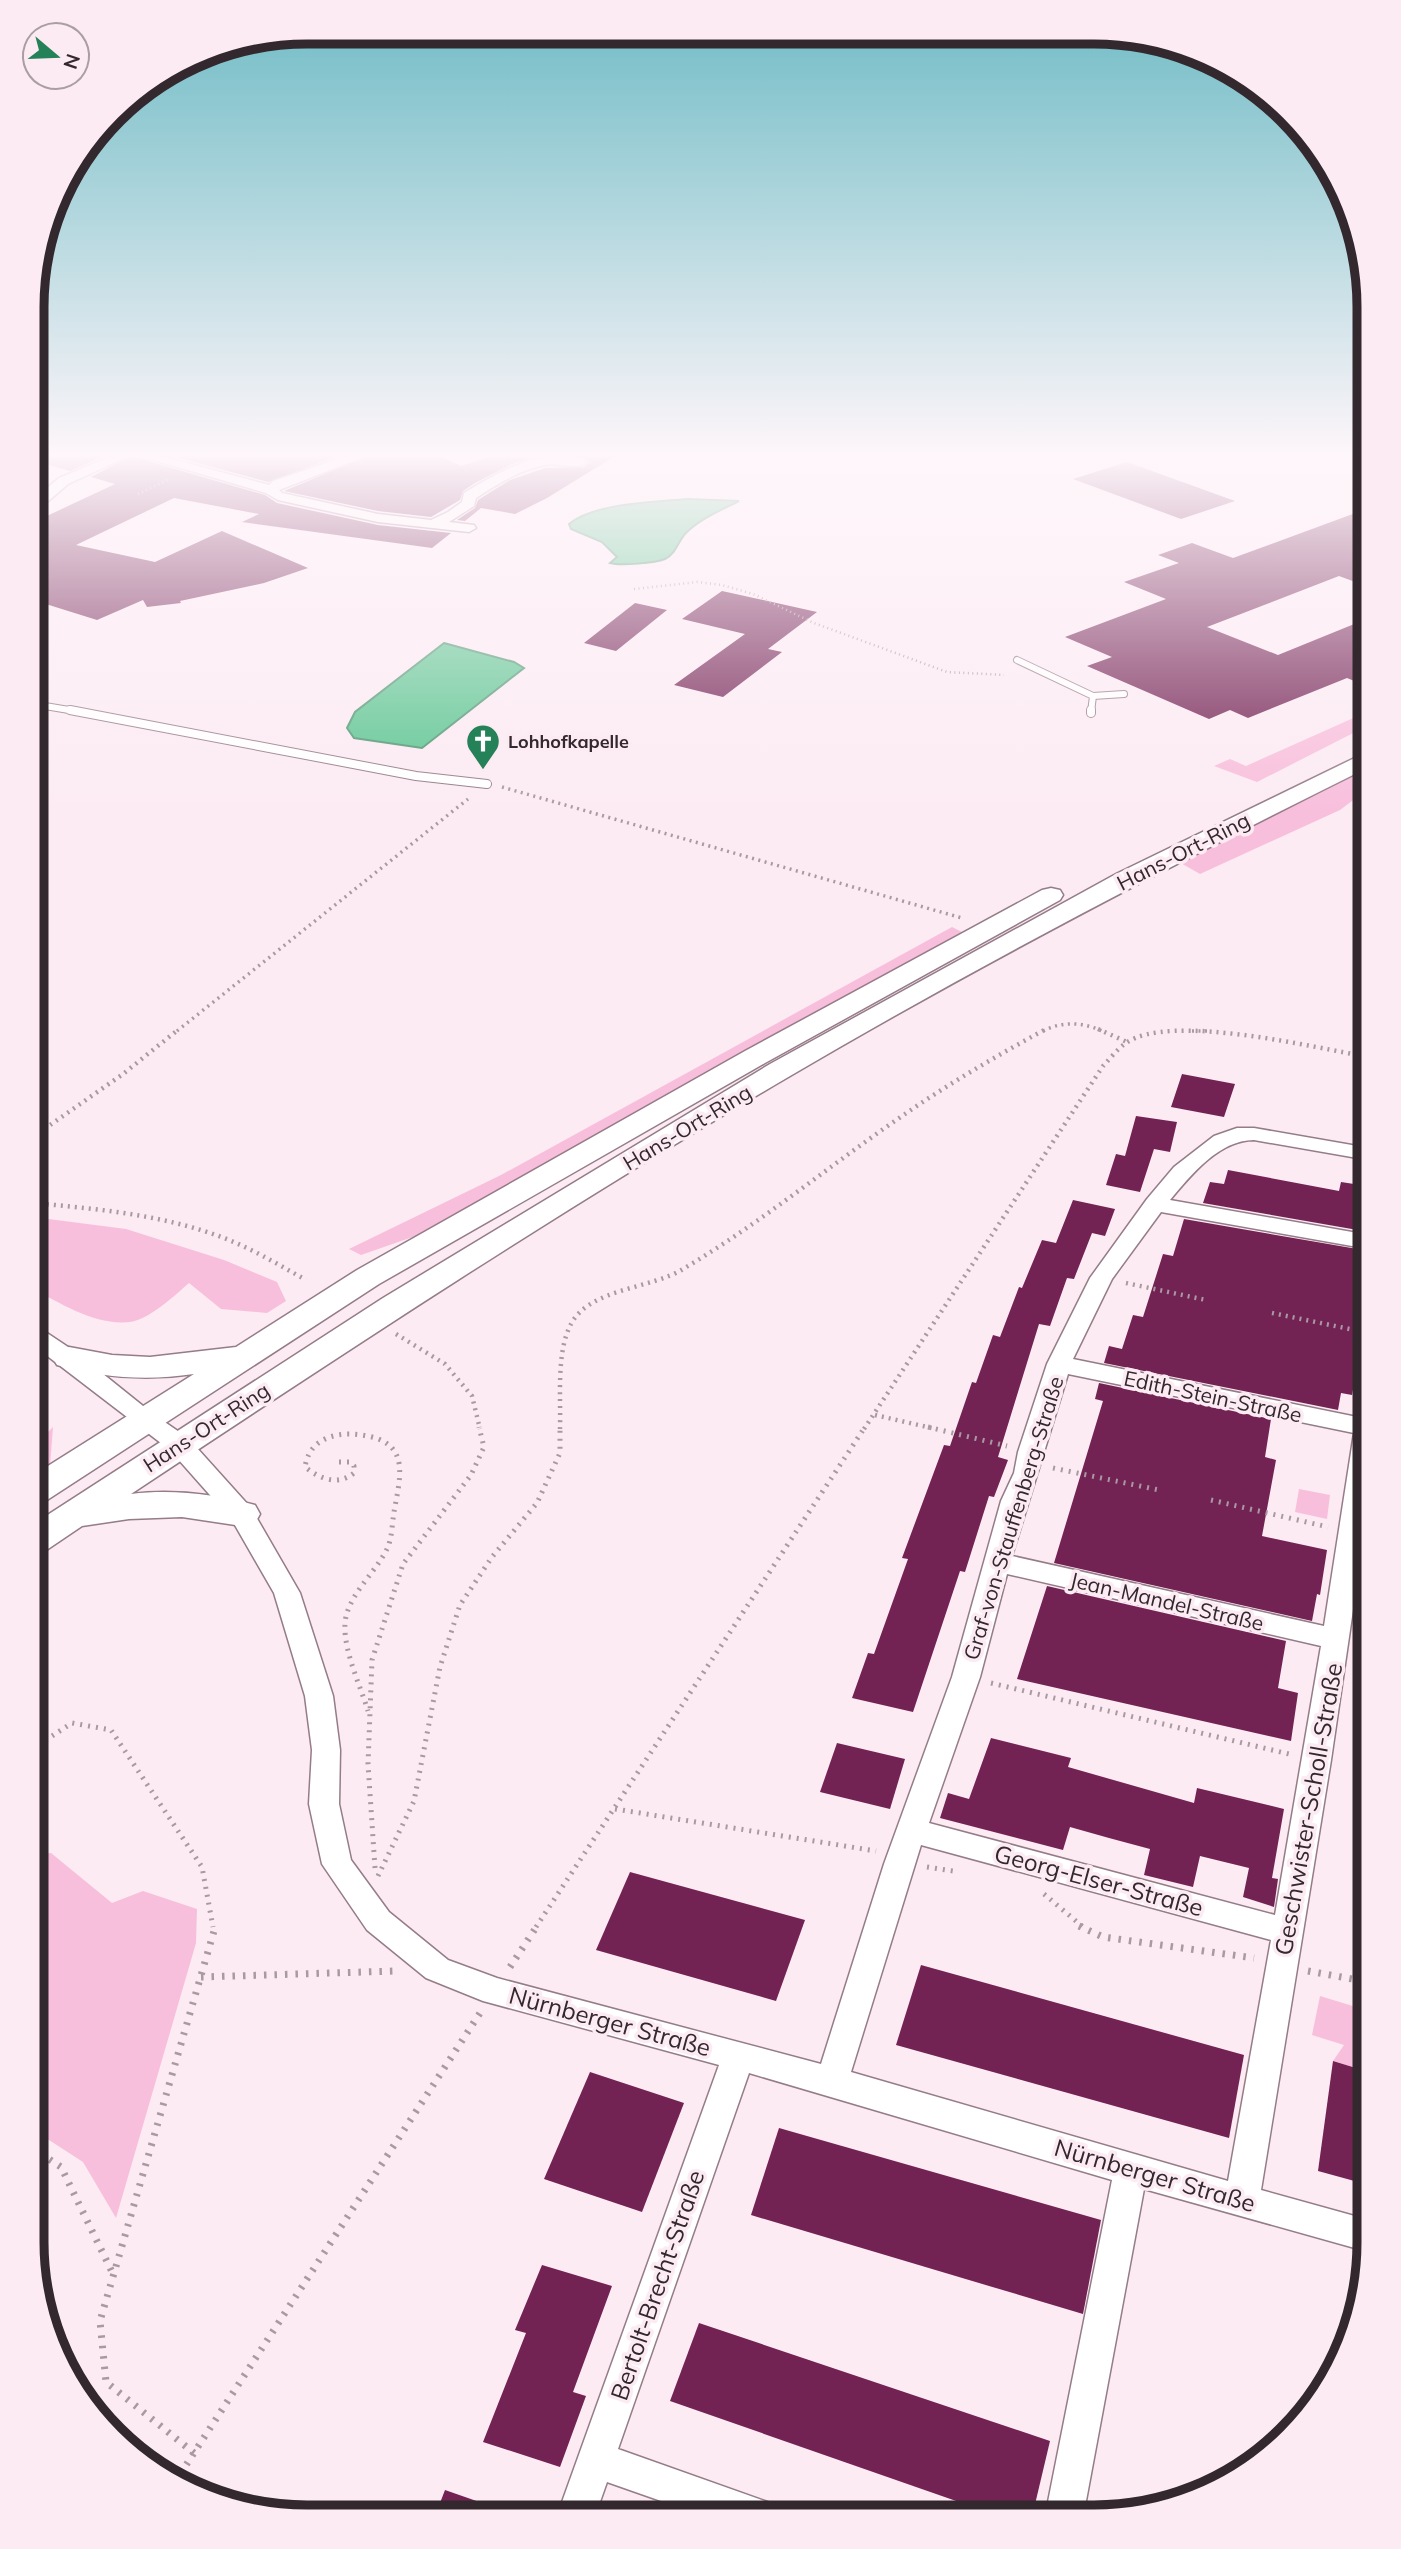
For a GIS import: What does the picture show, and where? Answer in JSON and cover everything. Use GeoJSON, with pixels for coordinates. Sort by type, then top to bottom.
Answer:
{"type":"FeatureCollection","features":[{"type":"Feature","properties":{"kind":"main road","name":"Hans-Ort-Ring"},"geometry":{"type":"LineString","coordinates":[[44,1485],[368,1277],[755,1057],[1112,863],[1357,740]]}},
{"type":"Feature","properties":{"kind":"main road","name":"Hans-Ort-Ring"},"geometry":{"type":"LineString","coordinates":[[44,1534],[394,1305],[780,1070],[1125,879],[1357,764]]}},
{"type":"Feature","properties":{"kind":"main road"},"geometry":{"type":"LineString","coordinates":[[69,1359],[107,1368],[142,1370],[247,1353]]}},
{"type":"Feature","properties":{"kind":"main road"},"geometry":{"type":"LineString","coordinates":[[65,1520],[142,1502],[198,1505],[242,1514]]}},
{"type":"Feature","properties":{"kind":"street","name":"Graf-von-Stauffenberg-Straße"},"geometry":{"type":"LineString","coordinates":[[832,2081],[904,1850],[966,1676],[997,1562],[1059,1364],[1101,1278],[1182,1172],[1221,1140],[1237,1134],[1254,1134],[1357,1152]]}},
{"type":"Feature","properties":{"kind":"street"},"geometry":{"type":"LineString","coordinates":[[1155,1204],[1357,1240]]}},
{"type":"Feature","properties":{"kind":"street","name":"Nürnberger Straße"},"geometry":{"type":"LineString","coordinates":[[44,1342],[179,1444],[242,1514],[287,1593],[318,1696],[326,1750],[324,1804],[337,1864],[378,1921],[439,1969],[494,1991],[832,2081],[1131,2170],[1357,2233]]}},
{"type":"Feature","properties":{"kind":"street","name":"Edith-Stein-Straße"},"geometry":{"type":"LineString","coordinates":[[1059,1364],[1357,1420]]}},
{"type":"Feature","properties":{"kind":"street","name":"Geschwister-Scholl-Straße"},"geometry":{"type":"LineString","coordinates":[[1242,2200],[1317,1760],[1357,1503]]}},
{"type":"Feature","properties":{"kind":"street","name":"Jean-Mandel-Straße"},"geometry":{"type":"LineString","coordinates":[[997,1562],[1336,1639]]}},
{"type":"Feature","properties":{"kind":"street","name":"Georg-Elser-Straße"},"geometry":{"type":"LineString","coordinates":[[904,1850],[1287,1931]]}},
{"type":"Feature","properties":{"kind":"street","name":"Bertolt-Brecht-Straße"},"geometry":{"type":"LineString","coordinates":[[580,2505],[739,2055]]}},
{"type":"Feature","properties":{"kind":"street"},"geometry":{"type":"LineString","coordinates":[[1066,2505],[1131,2170]]}},
{"type":"Feature","properties":{"kind":"street"},"geometry":{"type":"LineString","coordinates":[[596,2460],[728,2505]]}},
{"type":"Feature","properties":{"kind":"lane"},"geometry":{"type":"LineString","coordinates":[[1017,660],[1093,696],[1124,694]]}},
{"type":"Feature","properties":{"kind":"lane"},"geometry":{"type":"LineString","coordinates":[[1091,713],[1093,696]]}},
{"type":"Feature","properties":{"kind":"lane"},"geometry":{"type":"LineString","coordinates":[[44,706],[169,727],[416,776],[487,784]]}},
{"type":"Feature","properties":{"kind":"path"},"geometry":{"type":"LineString","coordinates":[[634,589],[697,582],[722,585],[752,594],[814,623],[947,672],[1004,675]]}},
{"type":"Feature","properties":{"kind":"path"},"geometry":{"type":"LineString","coordinates":[[44,1128],[123,1074],[487,784],[959,917],[988,930]]}},
{"type":"Feature","properties":{"kind":"path"},"geometry":{"type":"LineString","coordinates":[[391,1330],[444,1364],[472,1396],[484,1447],[471,1475],[404,1564],[372,1660],[368,1764],[376,1880],[414,1801],[440,1667],[460,1605],[492,1557],[537,1503],[560,1453],[561,1362],[571,1324],[590,1303],[679,1272],[731,1240],[906,1113],[1003,1052],[1056,1024],[1089,1025],[1127,1042]]}},
{"type":"Feature","properties":{"kind":"path"},"geometry":{"type":"LineString","coordinates":[[181,2473],[494,1991],[1103,1066],[1127,1042],[1157,1034],[1205,1030],[1357,1056]]}},
{"type":"Feature","properties":{"kind":"path"},"geometry":{"type":"LineString","coordinates":[[44,1204],[169,1222],[229,1240],[306,1280]]}},
{"type":"Feature","properties":{"kind":"path"},"geometry":{"type":"LineString","coordinates":[[1101,1278],[1206,1300]]}},
{"type":"Feature","properties":{"kind":"path"},"geometry":{"type":"LineString","coordinates":[[1272,1313],[1357,1331]]}},
{"type":"Feature","properties":{"kind":"path"},"geometry":{"type":"LineString","coordinates":[[44,1409],[49,1413]]}},
{"type":"Feature","properties":{"kind":"path"},"geometry":{"type":"LineString","coordinates":[[875,1415],[1159,1490]]}},
{"type":"Feature","properties":{"kind":"path"},"geometry":{"type":"LineString","coordinates":[[339,1462],[349,1462],[354,1466],[354,1473],[347,1480],[336,1482],[313,1474],[305,1467],[304,1457],[310,1447],[320,1440],[334,1435],[353,1434],[372,1437],[389,1444],[399,1455],[402,1467],[388,1547],[347,1612],[344,1635],[370,1715]]}},
{"type":"Feature","properties":{"kind":"path"},"geometry":{"type":"LineString","coordinates":[[1211,1500],[1353,1532]]}},
{"type":"Feature","properties":{"kind":"path"},"geometry":{"type":"LineString","coordinates":[[966,1676],[1317,1760]]}},
{"type":"Feature","properties":{"kind":"path"},"geometry":{"type":"LineString","coordinates":[[44,1741],[72,1723],[111,1730],[202,1867],[214,1931],[100,2321],[106,2382],[194,2453]]}},
{"type":"Feature","properties":{"kind":"path"},"geometry":{"type":"LineString","coordinates":[[615,1809],[904,1850],[961,1872]]}},
{"type":"Feature","properties":{"kind":"path"},"geometry":{"type":"LineString","coordinates":[[1035,1886],[1078,1925],[1103,1937],[1282,1964],[1357,1980]]}},
{"type":"Feature","properties":{"kind":"path"},"geometry":{"type":"LineString","coordinates":[[201,1977],[439,1969]]}},
{"type":"Feature","properties":{"kind":"path"},"geometry":{"type":"LineString","coordinates":[[44,2156],[61,2167],[113,2274]]}},
{"type":"Feature","properties":{"kind":"shaded area"},"geometry":{"type":"Polygon","coordinates":[[[444,643],[514,662],[524,668],[422,748],[354,738],[347,728],[355,712],[444,643]]]}},
{"type":"Feature","properties":{"kind":"shaded area"},"geometry":{"type":"Polygon","coordinates":[[[1357,716],[1357,731],[1257,782],[1214,766],[1230,759],[1246,766],[1357,716]]]}},
{"type":"Feature","properties":{"kind":"shaded area"},"geometry":{"type":"Polygon","coordinates":[[[1357,773],[1357,797],[1340,810],[1200,874],[1179,862],[1357,773]]]}},
{"type":"Feature","properties":{"kind":"shaded area"},"geometry":{"type":"Polygon","coordinates":[[[952,927],[962,932],[424,1233],[361,1255],[349,1249],[501,1175],[952,927]]]}},
{"type":"Feature","properties":{"kind":"shaded area"},"geometry":{"type":"Polygon","coordinates":[[[44,1218],[126,1229],[224,1260],[277,1282],[286,1301],[267,1313],[221,1309],[189,1283],[146,1316],[130,1322],[105,1321],[67,1307],[44,1295],[44,1218]]]}},
{"type":"Feature","properties":{"kind":"shaded area"},"geometry":{"type":"Polygon","coordinates":[[[53,1427],[50,1466],[44,1470],[44,1436],[53,1427]]]}},
{"type":"Feature","properties":{"kind":"shaded area"},"geometry":{"type":"Polygon","coordinates":[[[1299,1489],[1330,1495],[1327,1519],[1295,1512],[1299,1489]]]}},
{"type":"Feature","properties":{"kind":"shaded area"},"geometry":{"type":"Polygon","coordinates":[[[44,1853],[51,1853],[112,1903],[143,1891],[197,1909],[196,1943],[116,2218],[83,2162],[44,2137],[44,1853]]]}},
{"type":"Feature","properties":{"kind":"shaded area"},"geometry":{"type":"Polygon","coordinates":[[[1320,1996],[1357,2007],[1357,2068],[1333,2061],[1344,2045],[1312,2035],[1320,1996]]]}},
{"type":"Feature","properties":{"kind":"building"},"geometry":{"type":"Polygon","coordinates":[[[44,575],[288,575],[264,583],[180,601],[181,603],[147,607],[143,600],[97,620],[44,603],[44,575]]]}},
{"type":"Feature","properties":{"kind":"building"},"geometry":{"type":"Polygon","coordinates":[[[1144,575],[1357,575],[1357,583],[1339,576],[1207,627],[1278,655],[1357,623],[1357,682],[1347,678],[1248,718],[1230,710],[1209,719],[1087,666],[1112,657],[1065,637],[1166,599],[1124,582],[1144,575]]]}},
{"type":"Feature","properties":{"kind":"building"},"geometry":{"type":"Polygon","coordinates":[[[722,591],[817,612],[768,649],[782,652],[723,697],[674,685],[745,634],[682,619],[722,591]]]}},
{"type":"Feature","properties":{"kind":"building"},"geometry":{"type":"Polygon","coordinates":[[[635,603],[667,610],[616,651],[584,643],[635,603]]]}},
{"type":"Feature","properties":{"kind":"building"},"geometry":{"type":"Polygon","coordinates":[[[1182,1074],[1235,1084],[1224,1117],[1171,1107],[1182,1074]]]}},
{"type":"Feature","properties":{"kind":"building"},"geometry":{"type":"Polygon","coordinates":[[[1136,1116],[1177,1122],[1170,1152],[1154,1149],[1140,1192],[1106,1185],[1116,1154],[1125,1156],[1136,1116]]]}},
{"type":"Feature","properties":{"kind":"building"},"geometry":{"type":"Polygon","coordinates":[[[1228,1170],[1339,1191],[1341,1182],[1357,1184],[1357,1230],[1203,1203],[1210,1182],[1224,1184],[1228,1170]]]}},
{"type":"Feature","properties":{"kind":"building"},"geometry":{"type":"Polygon","coordinates":[[[1073,1200],[1115,1209],[1105,1236],[1092,1233],[1074,1279],[1067,1278],[1050,1326],[1039,1324],[998,1457],[1008,1460],[994,1497],[989,1496],[965,1572],[960,1571],[913,1712],[852,1698],[868,1653],[874,1654],[908,1559],[902,1558],[944,1445],[950,1446],[972,1382],[976,1383],[993,1335],[1000,1337],[1019,1287],[1022,1288],[1042,1240],[1056,1243],[1073,1200]]]}},
{"type":"Feature","properties":{"kind":"building"},"geometry":{"type":"Polygon","coordinates":[[[1184,1219],[1357,1249],[1357,1337],[1353,1360],[1357,1361],[1357,1367],[1352,1395],[1341,1393],[1338,1410],[1104,1363],[1109,1346],[1122,1349],[1133,1315],[1143,1317],[1163,1254],[1173,1256],[1184,1219]]]}},
{"type":"Feature","properties":{"kind":"building"},"geometry":{"type":"Polygon","coordinates":[[[1099,1383],[1271,1419],[1265,1457],[1276,1460],[1262,1536],[1327,1550],[1320,1595],[1317,1594],[1312,1621],[1054,1563],[1103,1401],[1095,1399],[1099,1383]]]}},
{"type":"Feature","properties":{"kind":"building"},"geometry":{"type":"Polygon","coordinates":[[[1047,1586],[1286,1641],[1278,1688],[1298,1693],[1291,1741],[1017,1679],[1047,1586]]]}},
{"type":"Feature","properties":{"kind":"building"},"geometry":{"type":"Polygon","coordinates":[[[991,1738],[1071,1758],[1068,1767],[1194,1803],[1197,1788],[1284,1809],[1272,1878],[1278,1879],[1274,1907],[1243,1897],[1249,1868],[1200,1856],[1193,1887],[1144,1875],[1150,1849],[1070,1827],[1063,1850],[940,1818],[948,1793],[969,1799],[991,1738]]]}},
{"type":"Feature","properties":{"kind":"building"},"geometry":{"type":"Polygon","coordinates":[[[837,1743],[905,1759],[890,1809],[820,1792],[837,1743]]]}},
{"type":"Feature","properties":{"kind":"building"},"geometry":{"type":"Polygon","coordinates":[[[630,1872],[805,1920],[776,2001],[596,1950],[630,1872]]]}},
{"type":"Feature","properties":{"kind":"building"},"geometry":{"type":"Polygon","coordinates":[[[921,1965],[1244,2055],[1229,2138],[896,2045],[921,1965]]]}},
{"type":"Feature","properties":{"kind":"building"},"geometry":{"type":"Polygon","coordinates":[[[1333,2061],[1357,2068],[1357,2182],[1318,2171],[1333,2061]]]}},
{"type":"Feature","properties":{"kind":"building"},"geometry":{"type":"Polygon","coordinates":[[[590,2072],[684,2103],[642,2212],[544,2179],[590,2072]]]}},
{"type":"Feature","properties":{"kind":"building"},"geometry":{"type":"Polygon","coordinates":[[[779,2128],[1101,2220],[1083,2314],[751,2215],[779,2128]]]}},
{"type":"Feature","properties":{"kind":"building"},"geometry":{"type":"Polygon","coordinates":[[[542,2265],[612,2286],[573,2392],[586,2396],[560,2467],[483,2442],[526,2333],[515,2330],[542,2265]]]}},
{"type":"Feature","properties":{"kind":"building"},"geometry":{"type":"Polygon","coordinates":[[[699,2323],[1050,2441],[1035,2505],[968,2505],[670,2401],[699,2323]]]}},
{"type":"Feature","properties":{"kind":"building"},"geometry":{"type":"Polygon","coordinates":[[[445,2490],[488,2505],[439,2505],[445,2490]]]}},
{"type":"Feature","properties":{"kind":"place","name":"Lohhofkapelle"},"geometry":{"type":"Point","coordinates":[483,771]}}]}
